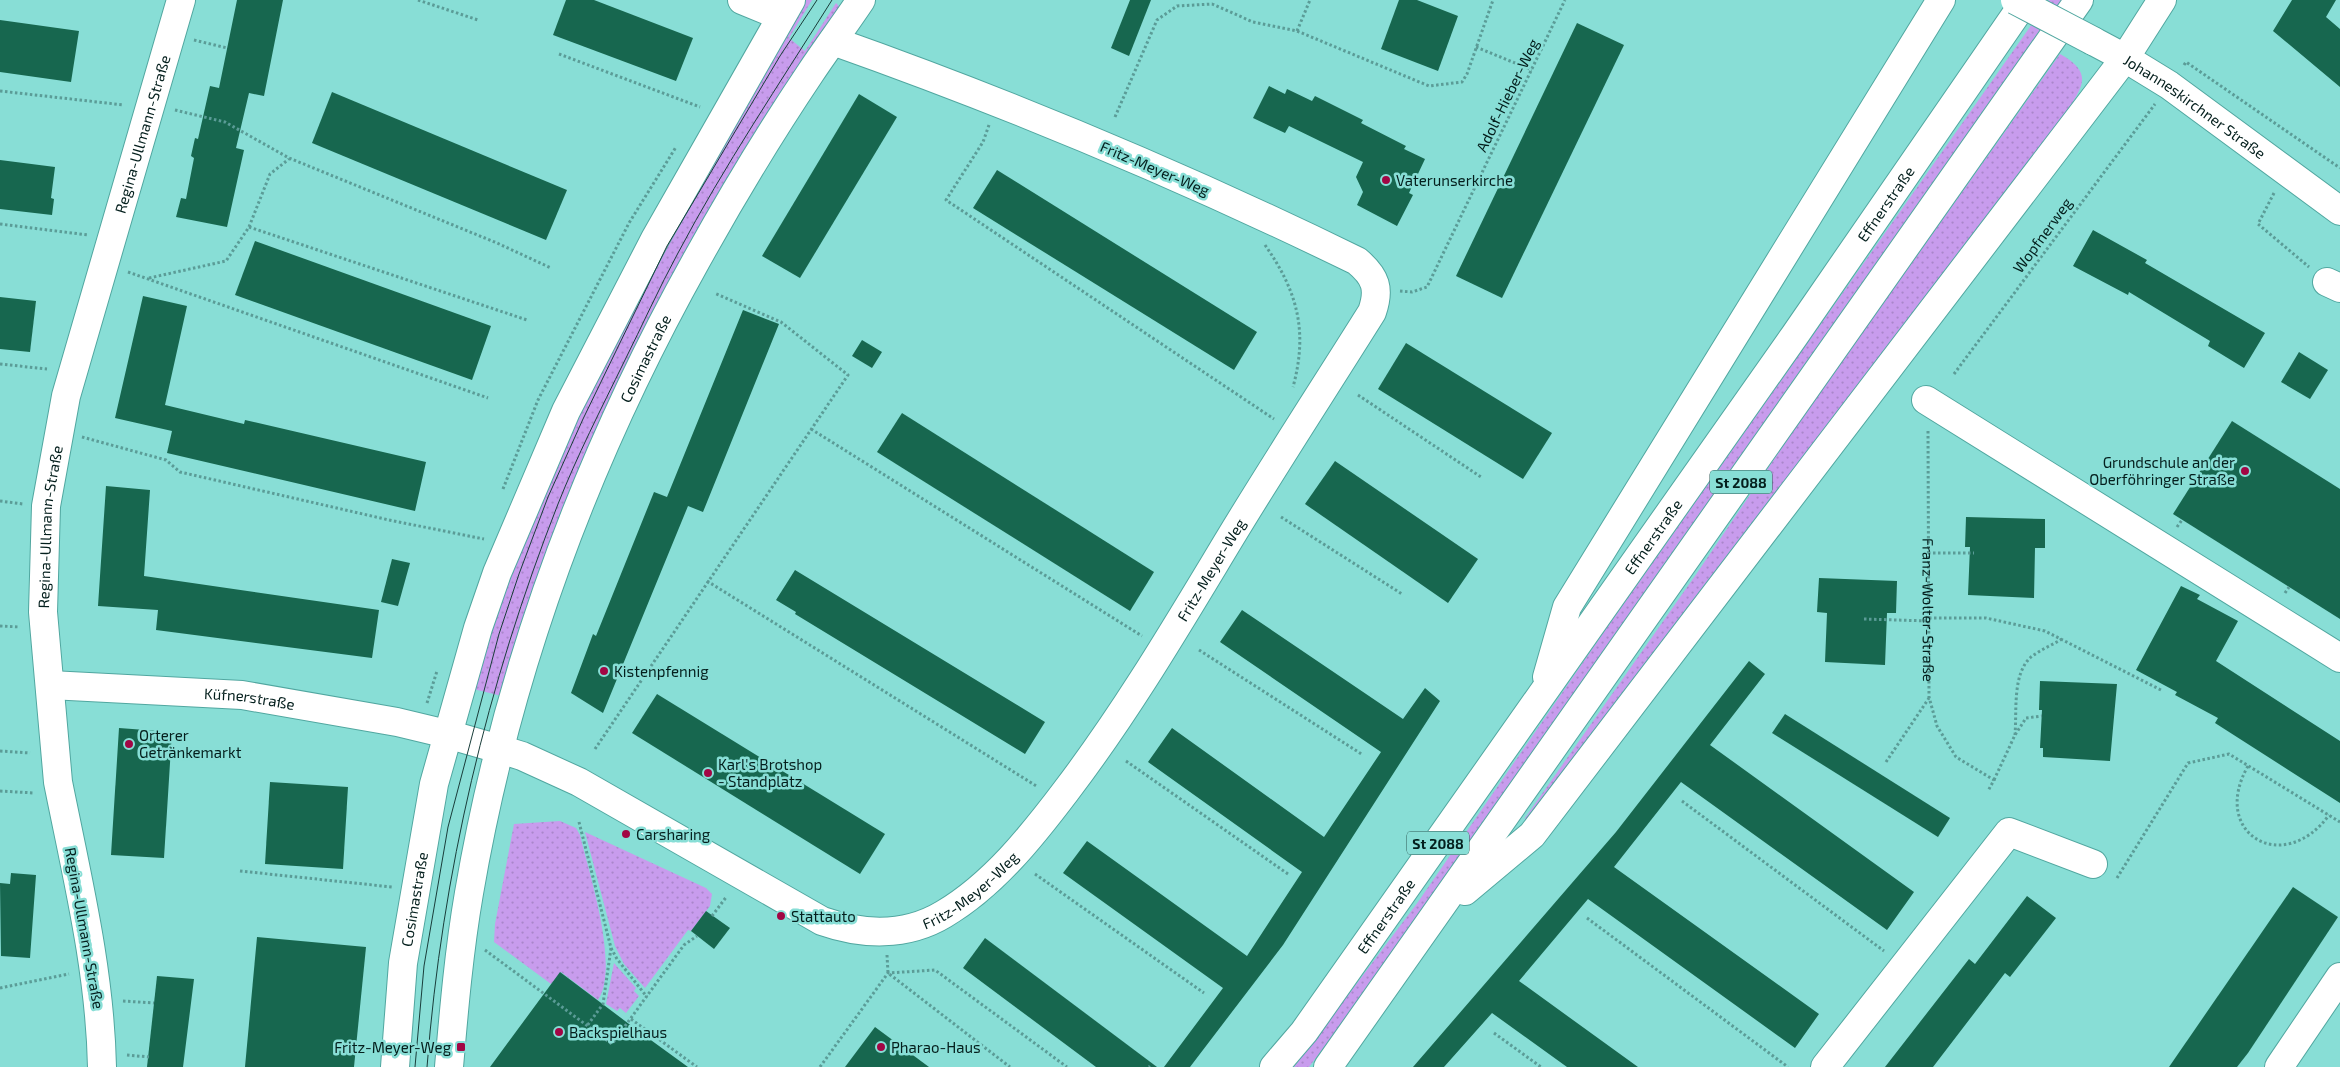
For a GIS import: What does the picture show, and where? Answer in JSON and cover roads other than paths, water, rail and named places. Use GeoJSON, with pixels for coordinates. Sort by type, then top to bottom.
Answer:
{"type":"FeatureCollection","features":[{"type":"Feature","properties":{"kind":"main road","name":"Regina-Ullmann-Straße"},"geometry":{"type":"LineString","coordinates":[[113,1061],[100,1021],[94,969],[58,782],[43,612],[45,521],[59,432],[73,373],[181,0]]}},
{"type":"Feature","properties":{"kind":"main road"},"geometry":{"type":"LineString","coordinates":[[742,0],[786,8]]}},
{"type":"Feature","properties":{"kind":"main road","name":"Cosimastraße"},"geometry":{"type":"LineString","coordinates":[[449,1067],[458,968],[469,894],[499,749],[529,644],[549,584],[578,508],[612,430],[695,262],[751,166],[832,41],[861,0]]}},
{"type":"Feature","properties":{"kind":"main road"},"geometry":{"type":"LineString","coordinates":[[1541,698],[1567,607],[1941,0]]}},
{"type":"Feature","properties":{"kind":"main road","name":"Johanneskirchner Straße"},"geometry":{"type":"LineString","coordinates":[[2015,0],[2125,58],[2169,85],[2340,211]]}},
{"type":"Feature","properties":{"kind":"main road","name":"Effnerstraße"},"geometry":{"type":"LineString","coordinates":[[1274,1067],[1304,1032],[1541,698],[2026,0]]}},
{"type":"Feature","properties":{"kind":"main road","name":"St 2088"},"geometry":{"type":"LineString","coordinates":[[1328,1067],[2079,0]]}},
{"type":"Feature","properties":{"kind":"main road"},"geometry":{"type":"LineString","coordinates":[[1436,916],[1532,835],[2125,58],[2162,0]]}},
{"type":"Feature","properties":{"kind":"main road","name":"Cosimastraße"},"geometry":{"type":"LineString","coordinates":[[395,1067],[402,963],[434,784],[478,628],[497,573],[566,411],[655,239],[786,8]]}},
{"type":"Feature","properties":{"kind":"main road","name":"Fritz-Meyer-Weg"},"geometry":{"type":"LineString","coordinates":[[499,749],[522,756],[579,782],[822,921],[860,932],[886,932],[904,929],[943,915],[970,895],[1010,859],[1041,825],[1090,759],[1164,649],[1246,512],[1372,312],[1376,300],[1376,288],[1370,271],[1357,261],[1256,211],[1064,130],[832,41]]}},
{"type":"Feature","properties":{"kind":"main road"},"geometry":{"type":"LineString","coordinates":[[1926,400],[2340,658]]}},
{"type":"Feature","properties":{"kind":"main road","name":"Küfnerstraße"},"geometry":{"type":"LineString","coordinates":[[50,684],[242,695],[397,722],[447,734]]}},
{"type":"Feature","properties":{"kind":"main road"},"geometry":{"type":"LineString","coordinates":[[447,734],[499,749]]}},
{"type":"Feature","properties":{"kind":"main road"},"geometry":{"type":"LineString","coordinates":[[1825,1067],[2009,832],[2092,864]]}},
{"type":"Feature","properties":{"kind":"main road"},"geometry":{"type":"LineString","coordinates":[[2279,1067],[2340,977]]}},
{"type":"Feature","properties":{"kind":"tram line"},"geometry":{"type":"LineString","coordinates":[[415,1067],[424,966],[448,827],[499,634],[548,497],[583,419],[667,246],[780,56],[817,0]]}},
{"type":"Feature","properties":{"kind":"tram line"},"geometry":{"type":"LineString","coordinates":[[427,1067],[444,923],[456,851],[472,781],[489,711],[510,641],[558,504],[573,468],[678,253],[733,157],[832,0]]}},
{"type":"Feature","properties":{"kind":"place","name":"Vaterunserkirche"},"geometry":{"type":"Point","coordinates":[1386,180]}},
{"type":"Feature","properties":{"kind":"place","name":"Grundschule an der Oberföhringer Straße"},"geometry":{"type":"Point","coordinates":[2245,471]}},
{"type":"Feature","properties":{"kind":"place","name":"Kistenpfennig"},"geometry":{"type":"Point","coordinates":[604,671]}},
{"type":"Feature","properties":{"kind":"place","name":"Orterer Getränkemarkt"},"geometry":{"type":"Point","coordinates":[129,744]}},
{"type":"Feature","properties":{"kind":"place","name":"Karl's Brotshop - Standplatz"},"geometry":{"type":"Point","coordinates":[708,773]}},
{"type":"Feature","properties":{"kind":"place","name":"Carsharing"},"geometry":{"type":"Point","coordinates":[626,834]}},
{"type":"Feature","properties":{"kind":"place","name":"Stattauto"},"geometry":{"type":"Point","coordinates":[781,916]}},
{"type":"Feature","properties":{"kind":"place","name":"Backspielhaus"},"geometry":{"type":"Point","coordinates":[559,1032]}},
{"type":"Feature","properties":{"kind":"place","name":"Fritz-Meyer-Weg"},"geometry":{"type":"Point","coordinates":[461,1047]}},
{"type":"Feature","properties":{"kind":"place","name":"Pharao-Haus"},"geometry":{"type":"Point","coordinates":[881,1047]}}]}
